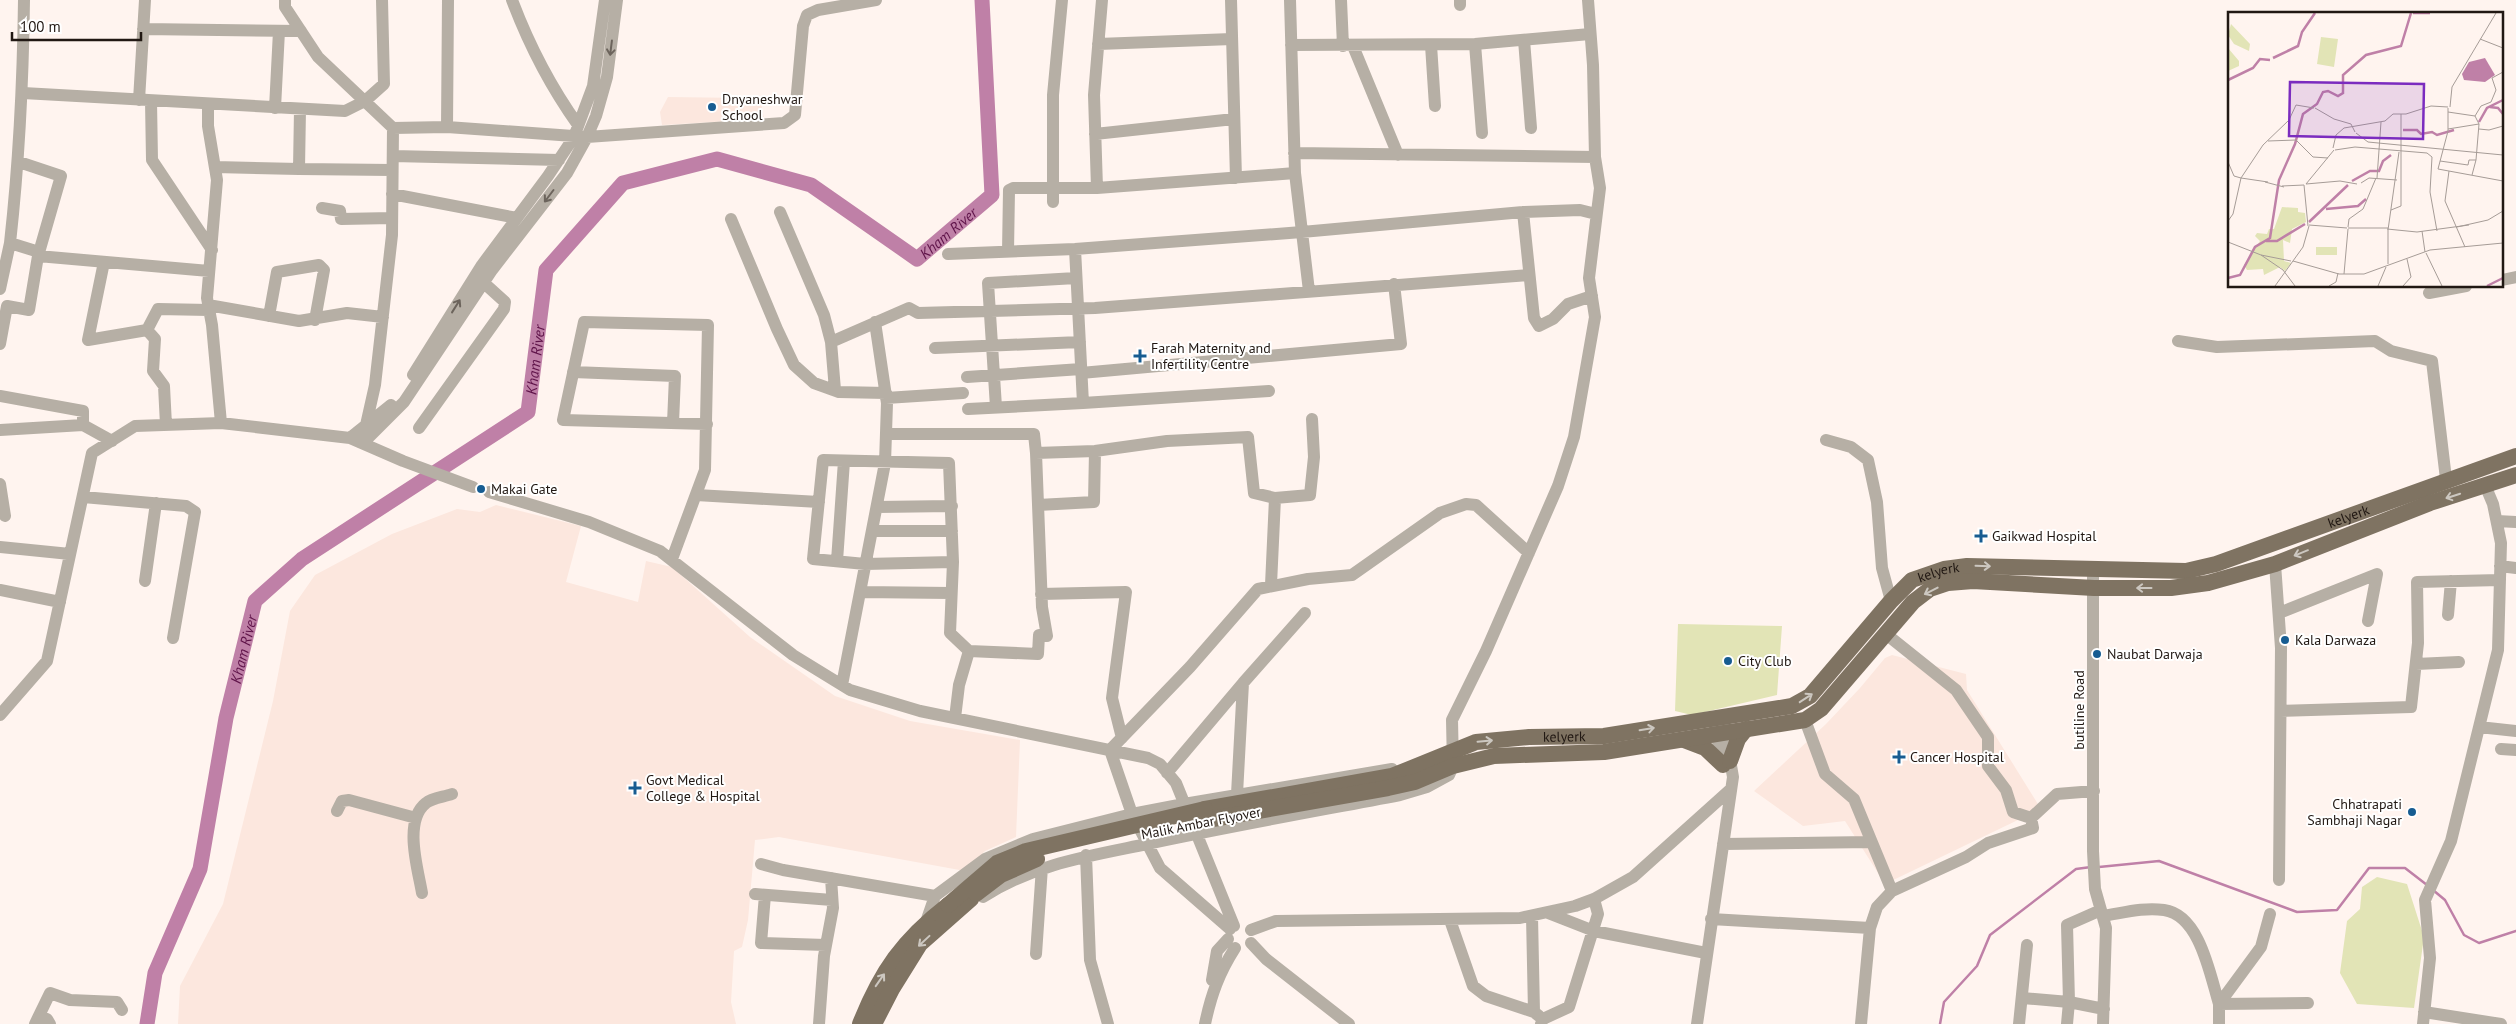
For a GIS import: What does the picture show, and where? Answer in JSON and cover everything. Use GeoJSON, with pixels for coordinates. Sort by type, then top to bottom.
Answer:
{"type":"FeatureCollection","features":[{"type":"Feature","properties":{"kind":"main road","name":"kelyerk"},"geometry":{"type":"LineString","coordinates":[[1407,770],[1453,758],[1476,742],[1529,737],[1588,744],[1604,736],[1720,726],[1792,706],[1810,696],[1891,601],[1912,580],[1944,569],[1967,566],[2186,571],[2216,564],[2516,456]]}},
{"type":"Feature","properties":{"kind":"main road"},"geometry":{"type":"LineString","coordinates":[[1588,744],[1683,739],[1720,726],[1746,729],[1805,720],[1821,709],[1913,602],[1930,589],[1948,583],[1973,581],[2094,588],[2171,588],[2208,583],[2275,564],[2369,526],[2516,475]]}},
{"type":"Feature","properties":{"kind":"main road"},"geometry":{"type":"LineString","coordinates":[[1683,739],[1705,748],[1726,763],[1738,738],[1746,729]]}},
{"type":"Feature","properties":{"kind":"main road","name":"Malik Ambar Flyover"},"geometry":{"type":"LineString","coordinates":[[860,1024],[875,987],[909,939],[926,922],[954,902],[1001,875],[1038,858],[1207,820],[1388,788],[1432,775],[1453,758]]}},
{"type":"Feature","properties":{"kind":"main road","name":"Malik Ambar Flyover"},"geometry":{"type":"LineString","coordinates":[[954,902],[997,863],[1026,851],[1205,809],[1392,776],[1407,770]]}},
{"type":"Feature","properties":{"kind":"main road"},"geometry":{"type":"LineString","coordinates":[[874,1024],[892,989],[920,944],[954,902]]}},
{"type":"Feature","properties":{"kind":"street"},"geometry":{"type":"LineString","coordinates":[[0,289],[10,243],[19,162],[23,93],[24,0]]}},
{"type":"Feature","properties":{"kind":"street"},"geometry":{"type":"LineString","coordinates":[[145,0],[143,29],[145,100],[152,160],[212,250]]}},
{"type":"Feature","properties":{"kind":"street"},"geometry":{"type":"LineString","coordinates":[[285,0],[286,8],[318,57],[393,128],[447,127],[576,131],[587,137],[784,123],[796,114],[803,26],[807,15],[818,10],[876,0]]}},
{"type":"Feature","properties":{"kind":"street"},"geometry":{"type":"LineString","coordinates":[[23,93],[345,111],[365,101],[384,84],[382,0]]}},
{"type":"Feature","properties":{"kind":"street"},"geometry":{"type":"LineString","coordinates":[[447,127],[448,0]]}},
{"type":"Feature","properties":{"kind":"street"},"geometry":{"type":"LineString","coordinates":[[512,0],[526,37],[576,131]]}},
{"type":"Feature","properties":{"kind":"street"},"geometry":{"type":"LineString","coordinates":[[350,438],[399,396],[482,265],[559,160],[576,131],[593,86],[605,0]]}},
{"type":"Feature","properties":{"kind":"street"},"geometry":{"type":"LineString","coordinates":[[362,443],[404,402],[484,283],[567,173],[587,137],[607,77],[617,0]]}},
{"type":"Feature","properties":{"kind":"street"},"geometry":{"type":"LineString","coordinates":[[1053,202],[1053,95],[1062,0]]}},
{"type":"Feature","properties":{"kind":"street"},"geometry":{"type":"LineString","coordinates":[[1098,188],[1094,95],[1102,0]]}},
{"type":"Feature","properties":{"kind":"street"},"geometry":{"type":"LineString","coordinates":[[1231,0],[1236,178]]}},
{"type":"Feature","properties":{"kind":"street"},"geometry":{"type":"LineString","coordinates":[[1290,0],[1295,173],[1309,291]]}},
{"type":"Feature","properties":{"kind":"street"},"geometry":{"type":"LineString","coordinates":[[1341,0],[1348,46],[1398,155]]}},
{"type":"Feature","properties":{"kind":"street"},"geometry":{"type":"LineString","coordinates":[[761,864],[954,902],[971,908],[1002,885],[1042,867],[1086,855],[1148,844],[1196,832],[1400,795],[1427,787],[1450,775],[1453,758],[1452,720],[1486,651],[1558,486],[1574,437],[1595,317],[1589,278],[1600,188],[1595,157],[1588,0]]}},
{"type":"Feature","properties":{"kind":"street"},"geometry":{"type":"LineString","coordinates":[[143,29],[301,31]]}},
{"type":"Feature","properties":{"kind":"street"},"geometry":{"type":"LineString","coordinates":[[275,108],[279,31]]}},
{"type":"Feature","properties":{"kind":"street"},"geometry":{"type":"LineString","coordinates":[[1291,45],[1475,44],[1590,34]]}},
{"type":"Feature","properties":{"kind":"street"},"geometry":{"type":"LineString","coordinates":[[1098,44],[1232,39]]}},
{"type":"Feature","properties":{"kind":"street"},"geometry":{"type":"LineString","coordinates":[[1524,40],[1531,128]]}},
{"type":"Feature","properties":{"kind":"street"},"geometry":{"type":"LineString","coordinates":[[1475,44],[1482,133]]}},
{"type":"Feature","properties":{"kind":"street"},"geometry":{"type":"LineString","coordinates":[[1431,45],[1436,106]]}},
{"type":"Feature","properties":{"kind":"street"},"geometry":{"type":"LineString","coordinates":[[208,104],[208,126],[217,180],[209,308],[221,423]]}},
{"type":"Feature","properties":{"kind":"street"},"geometry":{"type":"LineString","coordinates":[[299,169],[300,109]]}},
{"type":"Feature","properties":{"kind":"street"},"geometry":{"type":"LineString","coordinates":[[1095,134],[1234,119]]}},
{"type":"Feature","properties":{"kind":"street"},"geometry":{"type":"LineString","coordinates":[[366,425],[375,385],[392,218],[393,128]]}},
{"type":"Feature","properties":{"kind":"street"},"geometry":{"type":"LineString","coordinates":[[1294,153],[1595,157]]}},
{"type":"Feature","properties":{"kind":"street"},"geometry":{"type":"LineString","coordinates":[[393,156],[559,160]]}},
{"type":"Feature","properties":{"kind":"street"},"geometry":{"type":"LineString","coordinates":[[0,344],[4,306],[28,310],[38,254],[60,176],[19,162]]}},
{"type":"Feature","properties":{"kind":"street"},"geometry":{"type":"LineString","coordinates":[[215,167],[392,170]]}},
{"type":"Feature","properties":{"kind":"street"},"geometry":{"type":"LineString","coordinates":[[1008,252],[1009,190],[1013,188],[1098,188],[1295,173]]}},
{"type":"Feature","properties":{"kind":"street"},"geometry":{"type":"LineString","coordinates":[[392,194],[517,218]]}},
{"type":"Feature","properties":{"kind":"street"},"geometry":{"type":"LineString","coordinates":[[322,208],[340,211],[341,219],[392,218]]}},
{"type":"Feature","properties":{"kind":"street"},"geometry":{"type":"LineString","coordinates":[[948,254],[1075,248],[1302,232],[1522,212],[1586,210],[1596,214]]}},
{"type":"Feature","properties":{"kind":"street"},"geometry":{"type":"LineString","coordinates":[[780,212],[824,315],[831,342],[835,390]]}},
{"type":"Feature","properties":{"kind":"street"},"geometry":{"type":"LineString","coordinates":[[1522,212],[1534,318],[1539,326],[1553,319],[1568,304],[1592,296]]}},
{"type":"Feature","properties":{"kind":"street"},"geometry":{"type":"LineString","coordinates":[[731,219],[794,365],[814,383],[835,390],[886,396],[963,393]]}},
{"type":"Feature","properties":{"kind":"street"},"geometry":{"type":"LineString","coordinates":[[10,243],[38,254],[210,271]]}},
{"type":"Feature","properties":{"kind":"street"},"geometry":{"type":"LineString","coordinates":[[1075,248],[1083,403]]}},
{"type":"Feature","properties":{"kind":"street"},"geometry":{"type":"LineString","coordinates":[[104,262],[88,340],[147,330]]}},
{"type":"Feature","properties":{"kind":"street"},"geometry":{"type":"LineString","coordinates":[[269,316],[277,272],[319,265],[324,270],[315,320]]}},
{"type":"Feature","properties":{"kind":"street"},"geometry":{"type":"LineString","coordinates":[[831,342],[909,308],[918,313],[1078,308],[1528,275]]}},
{"type":"Feature","properties":{"kind":"street"},"geometry":{"type":"LineString","coordinates":[[996,407],[987,286],[989,282],[1076,278]]}},
{"type":"Feature","properties":{"kind":"street"},"geometry":{"type":"LineString","coordinates":[[419,428],[504,309],[505,302],[484,283]]}},
{"type":"Feature","properties":{"kind":"street"},"geometry":{"type":"LineString","coordinates":[[967,377],[1081,371],[1401,344],[1394,284]]}},
{"type":"Feature","properties":{"kind":"street"},"geometry":{"type":"LineString","coordinates":[[2429,293],[2455,288]]}},
{"type":"Feature","properties":{"kind":"street"},"geometry":{"type":"LineString","coordinates":[[147,330],[158,309],[209,308],[299,321],[315,320],[346,313],[383,316]]}},
{"type":"Feature","properties":{"kind":"street"},"geometry":{"type":"LineString","coordinates":[[672,559],[705,470],[707,424],[708,325],[584,322],[562,420],[707,424]]}},
{"type":"Feature","properties":{"kind":"street"},"geometry":{"type":"LineString","coordinates":[[842,685],[885,463],[887,434],[886,396],[875,322]]}},
{"type":"Feature","properties":{"kind":"street"},"geometry":{"type":"LineString","coordinates":[[147,330],[154,339],[152,371],[164,386],[166,425]]}},
{"type":"Feature","properties":{"kind":"street"},"geometry":{"type":"LineString","coordinates":[[2178,340],[2217,347],[2375,341],[2391,352],[2432,361],[2446,480]]}},
{"type":"Feature","properties":{"kind":"street"},"geometry":{"type":"LineString","coordinates":[[936,348],[1080,342]]}},
{"type":"Feature","properties":{"kind":"street"},"geometry":{"type":"LineString","coordinates":[[573,372],[675,376],[673,423]]}},
{"type":"Feature","properties":{"kind":"street"},"geometry":{"type":"LineString","coordinates":[[968,409],[1269,391]]}},
{"type":"Feature","properties":{"kind":"street"},"geometry":{"type":"LineString","coordinates":[[0,396],[83,411],[83,425]]}},
{"type":"Feature","properties":{"kind":"street"},"geometry":{"type":"LineString","coordinates":[[1036,453],[1095,451],[1167,442],[1248,437],[1254,493],[1275,498],[1310,495],[1314,457],[1312,419]]}},
{"type":"Feature","properties":{"kind":"street"},"geometry":{"type":"LineString","coordinates":[[0,716],[47,661],[92,453],[135,426],[221,423],[350,438],[466,485]]}},
{"type":"Feature","properties":{"kind":"street"},"geometry":{"type":"LineString","coordinates":[[0,430],[83,425],[112,440]]}},
{"type":"Feature","properties":{"kind":"street"},"geometry":{"type":"LineString","coordinates":[[887,434],[1034,434],[1041,594],[1047,636],[1039,635],[1038,654],[969,651],[950,633],[953,562],[949,463],[885,463],[823,460],[813,559],[865,564],[953,562]]}},
{"type":"Feature","properties":{"kind":"street"},"geometry":{"type":"LineString","coordinates":[[1826,440],[1851,447],[1868,460],[1877,502],[1882,568],[1891,601]]}},
{"type":"Feature","properties":{"kind":"street"},"geometry":{"type":"LineString","coordinates":[[1038,505],[1094,502],[1095,451]]}},
{"type":"Feature","properties":{"kind":"street"},"geometry":{"type":"LineString","coordinates":[[836,561],[844,461]]}},
{"type":"Feature","properties":{"kind":"street"},"geometry":{"type":"LineString","coordinates":[[0,484],[5,516]]}},
{"type":"Feature","properties":{"kind":"street"},"geometry":{"type":"LineString","coordinates":[[2485,485],[2501,543],[2498,650],[2451,841],[2425,900],[2430,958],[2423,1018],[2501,1024]]}},
{"type":"Feature","properties":{"kind":"street"},"geometry":{"type":"LineString","coordinates":[[488,492],[589,522],[660,551],[793,655],[850,690],[920,711],[1148,758],[1160,764],[1176,782],[1196,832],[1232,935],[1241,949],[1251,943]]}},
{"type":"Feature","properties":{"kind":"street"},"geometry":{"type":"LineString","coordinates":[[696,495],[819,502]]}},
{"type":"Feature","properties":{"kind":"street"},"geometry":{"type":"LineString","coordinates":[[83,497],[190,507],[195,512],[173,638]]}},
{"type":"Feature","properties":{"kind":"street"},"geometry":{"type":"LineString","coordinates":[[1271,586],[1275,498]]}},
{"type":"Feature","properties":{"kind":"street"},"geometry":{"type":"LineString","coordinates":[[145,581],[156,504]]}},
{"type":"Feature","properties":{"kind":"street"},"geometry":{"type":"LineString","coordinates":[[1110,750],[1190,667],[1258,589],[1352,575],[1440,513],[1466,504],[1476,505],[1529,553]]}},
{"type":"Feature","properties":{"kind":"street"},"geometry":{"type":"LineString","coordinates":[[877,507],[952,506]]}},
{"type":"Feature","properties":{"kind":"street"},"geometry":{"type":"LineString","coordinates":[[2496,521],[2516,522]]}},
{"type":"Feature","properties":{"kind":"street"},"geometry":{"type":"LineString","coordinates":[[872,531],[952,531]]}},
{"type":"Feature","properties":{"kind":"street"},"geometry":{"type":"LineString","coordinates":[[0,547],[70,554]]}},
{"type":"Feature","properties":{"kind":"street"},"geometry":{"type":"LineString","coordinates":[[2275,564],[2279,613],[2280,880]]}},
{"type":"Feature","properties":{"kind":"street"},"geometry":{"type":"LineString","coordinates":[[2500,566],[2516,568]]}},
{"type":"Feature","properties":{"kind":"street","name":"butiline Road"},"geometry":{"type":"LineString","coordinates":[[2093,570],[2093,851],[2095,889],[2106,928],[2103,1024]]}},
{"type":"Feature","properties":{"kind":"street"},"geometry":{"type":"LineString","coordinates":[[2279,613],[2377,574],[2368,621]]}},
{"type":"Feature","properties":{"kind":"street"},"geometry":{"type":"LineString","coordinates":[[2280,711],[2411,707],[2418,643],[2417,582],[2500,580]]}},
{"type":"Feature","properties":{"kind":"street"},"geometry":{"type":"LineString","coordinates":[[2448,615],[2451,581]]}},
{"type":"Feature","properties":{"kind":"street"},"geometry":{"type":"LineString","coordinates":[[0,590],[60,602]]}},
{"type":"Feature","properties":{"kind":"street"},"geometry":{"type":"LineString","coordinates":[[860,592],[952,593]]}},
{"type":"Feature","properties":{"kind":"street"},"geometry":{"type":"LineString","coordinates":[[1041,594],[1126,592],[1112,698],[1122,738]]}},
{"type":"Feature","properties":{"kind":"street"},"geometry":{"type":"LineString","coordinates":[[1167,773],[1305,613]]}},
{"type":"Feature","properties":{"kind":"street"},"geometry":{"type":"LineString","coordinates":[[1886,634],[1956,690],[1988,737],[1988,766],[2006,790],[2013,812],[2031,818]]}},
{"type":"Feature","properties":{"kind":"street"},"geometry":{"type":"LineString","coordinates":[[955,718],[959,685],[969,651]]}},
{"type":"Feature","properties":{"kind":"street"},"geometry":{"type":"LineString","coordinates":[[2416,664],[2459,662]]}},
{"type":"Feature","properties":{"kind":"street"},"geometry":{"type":"LineString","coordinates":[[1237,794],[1243,684]]}},
{"type":"Feature","properties":{"kind":"street"},"geometry":{"type":"LineString","coordinates":[[1805,720],[1825,774],[1854,799],[1892,890]]}},
{"type":"Feature","properties":{"kind":"street"},"geometry":{"type":"LineString","coordinates":[[1697,1024],[1733,777],[1726,763],[1720,726]]}},
{"type":"Feature","properties":{"kind":"street"},"geometry":{"type":"LineString","coordinates":[[2479,727],[2516,731]]}},
{"type":"Feature","properties":{"kind":"street"},"geometry":{"type":"LineString","coordinates":[[2501,749],[2516,750]]}},
{"type":"Feature","properties":{"kind":"street"},"geometry":{"type":"LineString","coordinates":[[1110,750],[1132,814],[1160,868],[1232,935]]}},
{"type":"Feature","properties":{"kind":"street"},"geometry":{"type":"LineString","coordinates":[[954,902],[985,859],[1033,839],[1132,814],[1237,794],[1373,771],[1407,770]]}},
{"type":"Feature","properties":{"kind":"street"},"geometry":{"type":"LineString","coordinates":[[1251,930],[1276,921],[1338,918],[1450,920],[1520,918],[1548,913],[1594,899],[1633,877],[1731,789]]}},
{"type":"Feature","properties":{"kind":"street"},"geometry":{"type":"LineString","coordinates":[[2031,818],[2058,794],[2094,791]]}},
{"type":"Feature","properties":{"kind":"street"},"geometry":{"type":"LineString","coordinates":[[422,893],[414,845],[416,818],[418,812],[427,802],[452,794]]}},
{"type":"Feature","properties":{"kind":"street"},"geometry":{"type":"LineString","coordinates":[[336,811],[342,802],[349,800],[416,818]]}},
{"type":"Feature","properties":{"kind":"street"},"geometry":{"type":"LineString","coordinates":[[1861,1024],[1870,928],[1878,907],[1892,890],[1966,856],[1988,843],[2032,828],[2031,818]]}},
{"type":"Feature","properties":{"kind":"street"},"geometry":{"type":"LineString","coordinates":[[1724,844],[1871,842]]}},
{"type":"Feature","properties":{"kind":"street"},"geometry":{"type":"LineString","coordinates":[[1086,855],[1090,960],[1108,1024]]}},
{"type":"Feature","properties":{"kind":"street"},"geometry":{"type":"LineString","coordinates":[[1036,954],[1042,867]]}},
{"type":"Feature","properties":{"kind":"street"},"geometry":{"type":"LineString","coordinates":[[819,1024],[832,900],[831,878]]}},
{"type":"Feature","properties":{"kind":"street"},"geometry":{"type":"LineString","coordinates":[[826,945],[761,943],[760,895],[832,900]]}},
{"type":"Feature","properties":{"kind":"street"},"geometry":{"type":"LineString","coordinates":[[1450,920],[1473,986],[1486,996],[1539,1018],[1569,1007],[1598,914],[1594,899]]}},
{"type":"Feature","properties":{"kind":"street"},"geometry":{"type":"LineString","coordinates":[[2067,1024],[2069,1002],[2067,925],[2102,913],[2144,909],[2166,910],[2182,918],[2200,941],[2219,1004],[2219,1024]]}},
{"type":"Feature","properties":{"kind":"street"},"geometry":{"type":"LineString","coordinates":[[1548,913],[1594,931],[1706,952]]}},
{"type":"Feature","properties":{"kind":"street"},"geometry":{"type":"LineString","coordinates":[[2219,1004],[2261,947],[2270,914]]}},
{"type":"Feature","properties":{"kind":"street"},"geometry":{"type":"LineString","coordinates":[[1532,916],[1539,1018]]}},
{"type":"Feature","properties":{"kind":"street"},"geometry":{"type":"LineString","coordinates":[[1711,920],[1870,928]]}},
{"type":"Feature","properties":{"kind":"street"},"geometry":{"type":"LineString","coordinates":[[1205,1024],[1211,995],[1212,970],[1217,951],[1243,924],[1251,930]]}},
{"type":"Feature","properties":{"kind":"street"},"geometry":{"type":"LineString","coordinates":[[1251,930],[1251,943],[1266,959],[1349,1024]]}},
{"type":"Feature","properties":{"kind":"street"},"geometry":{"type":"LineString","coordinates":[[2019,1024],[2027,945]]}},
{"type":"Feature","properties":{"kind":"street"},"geometry":{"type":"LineString","coordinates":[[37,1020],[50,993],[70,1000],[117,1002],[122,1010]]}},
{"type":"Feature","properties":{"kind":"street"},"geometry":{"type":"LineString","coordinates":[[2022,998],[2069,1002],[2104,1009]]}},
{"type":"Feature","properties":{"kind":"street"},"geometry":{"type":"LineString","coordinates":[[2219,1004],[2308,1003]]}},
{"type":"Feature","properties":{"kind":"street"},"geometry":{"type":"LineString","coordinates":[[37,1020],[47,1018],[50,1024]]}},
{"type":"Feature","properties":{"kind":"shaded area","name":"Dnyaneshwar School"},"geometry":{"type":"Polygon","coordinates":[[[668,97],[744,98],[761,103],[764,119],[662,125],[660,112],[668,97]]]}},
{"type":"Feature","properties":{"kind":"shaded area","name":"Govt Medical College & Hospital"},"geometry":{"type":"Polygon","coordinates":[[[496,505],[581,526],[566,582],[638,602],[646,561],[672,567],[750,637],[835,696],[910,721],[1020,740],[1016,837],[985,851],[965,871],[779,837],[755,840],[748,920],[742,947],[734,951],[731,1002],[736,1024],[178,1024],[180,986],[223,904],[273,701],[290,611],[315,575],[392,534],[457,509],[480,512],[496,505]]]}},
{"type":"Feature","properties":{"kind":"shaded area","name":"Cancer Hospital"},"geometry":{"type":"Polygon","coordinates":[[[1892,655],[1966,674],[1967,690],[2041,809],[1885,884],[1845,821],[1803,826],[1754,791],[1826,724],[1885,658],[1892,655]]]}},
{"type":"Feature","properties":{"kind":"green space","name":"City Club"},"geometry":{"type":"Polygon","coordinates":[[[1678,624],[1782,626],[1777,695],[1692,715],[1675,711],[1678,624]]]}},
{"type":"Feature","properties":{"kind":"green space"},"geometry":{"type":"Polygon","coordinates":[[[2377,877],[2407,884],[2424,937],[2414,1008],[2357,1004],[2340,973],[2347,921],[2360,909],[2362,887],[2377,877]]]}},
{"type":"Feature","properties":{"kind":"waterway","name":"Kham River"},"geometry":{"type":"LineString","coordinates":[[147,1024],[155,973],[200,869],[226,718],[255,601],[302,559],[528,412],[546,270],[623,183],[717,159],[811,185],[917,259],[992,195],[982,0]]}},
{"type":"Feature","properties":{"kind":"waterway"},"geometry":{"type":"LineString","coordinates":[[2099,867],[2159,861],[2297,912],[2337,910],[2369,868],[2405,868],[2427,885]]}},
{"type":"Feature","properties":{"kind":"waterway"},"geometry":{"type":"LineString","coordinates":[[1940,1024],[1944,1002],[1977,966],[1990,935],[2076,869],[2091,867]]}},
{"type":"Feature","properties":{"kind":"waterway"},"geometry":{"type":"LineString","coordinates":[[2433,890],[2445,900],[2464,935],[2479,943],[2516,931]]}},
{"type":"Feature","properties":{"kind":"place","name":"Dnyaneshwar School"},"geometry":{"type":"Point","coordinates":[712,107]}},
{"type":"Feature","properties":{"kind":"place","name":"Farah Maternity and Infertility Centre"},"geometry":{"type":"Point","coordinates":[1140,356]}},
{"type":"Feature","properties":{"kind":"place","name":"Makai Gate"},"geometry":{"type":"Point","coordinates":[481,489]}},
{"type":"Feature","properties":{"kind":"place","name":"Gaikwad Hospital"},"geometry":{"type":"Point","coordinates":[1981,536]}},
{"type":"Feature","properties":{"kind":"place","name":"Kala Darwaza"},"geometry":{"type":"Point","coordinates":[2285,640]}},
{"type":"Feature","properties":{"kind":"place","name":"Naubat Darwaja"},"geometry":{"type":"Point","coordinates":[2097,654]}},
{"type":"Feature","properties":{"kind":"place","name":"City Club"},"geometry":{"type":"Point","coordinates":[1728,661]}},
{"type":"Feature","properties":{"kind":"place","name":"Cancer Hospital"},"geometry":{"type":"Point","coordinates":[1899,757]}},
{"type":"Feature","properties":{"kind":"place","name":"Govt Medical College & Hospital"},"geometry":{"type":"Point","coordinates":[635,788]}},
{"type":"Feature","properties":{"kind":"place","name":"Chhatrapati Sambhaji Nagar"},"geometry":{"type":"Point","coordinates":[2412,812]}}]}
